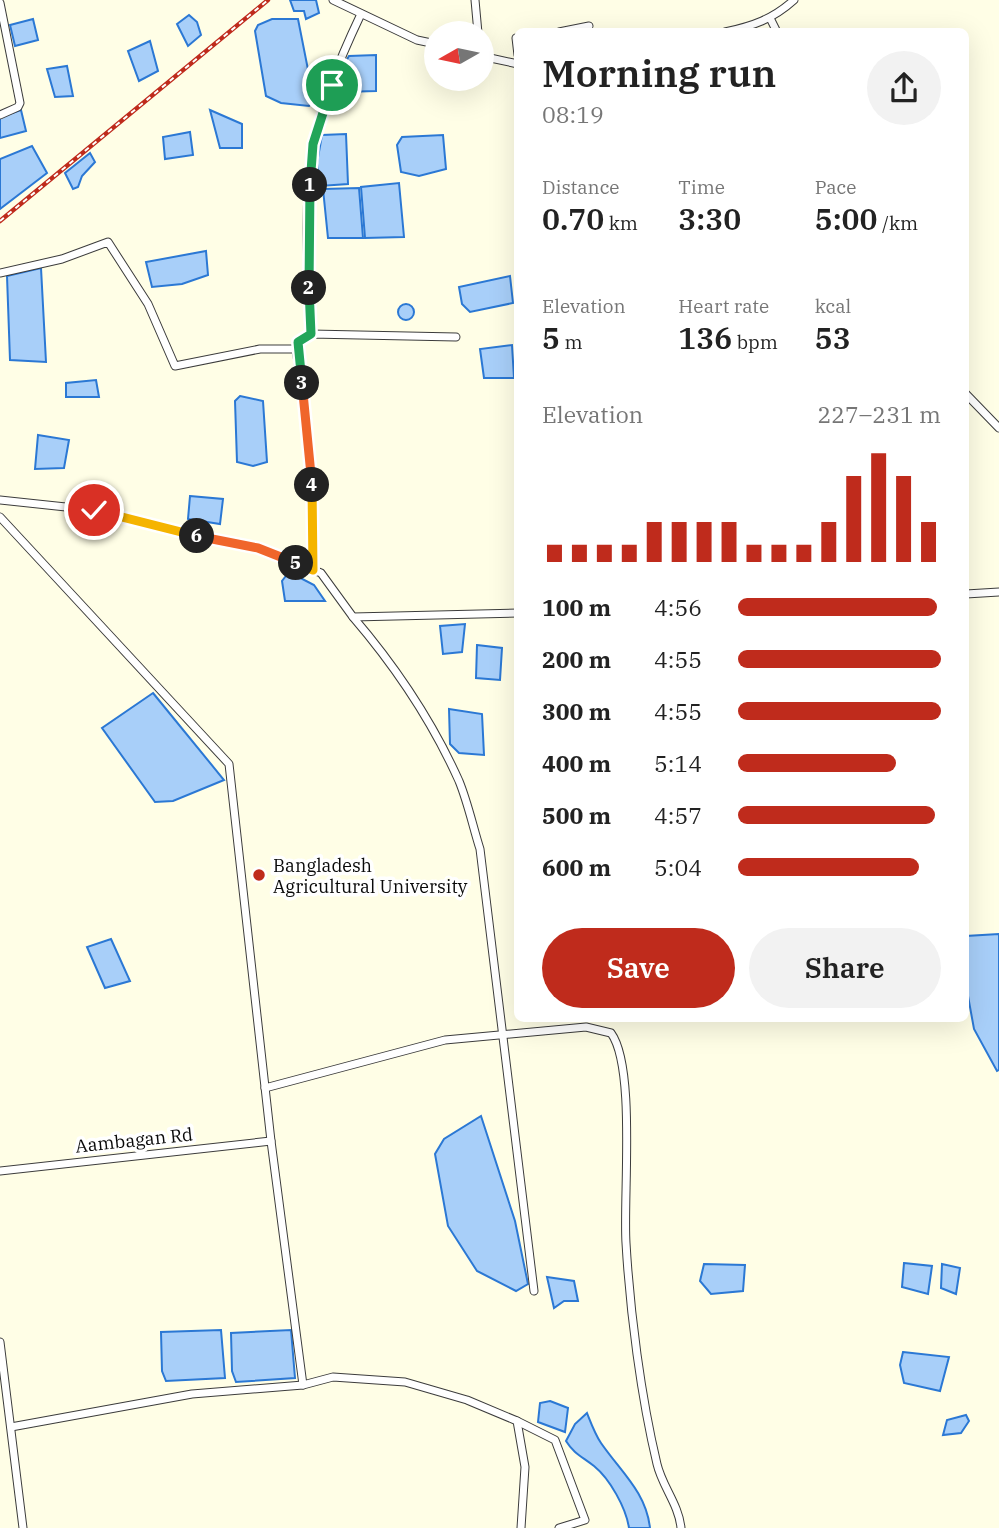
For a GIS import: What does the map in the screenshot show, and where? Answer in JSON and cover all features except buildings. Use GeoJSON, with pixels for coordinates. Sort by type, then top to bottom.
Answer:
{"type":"FeatureCollection","features":[{"type":"Feature","properties":{"kind":"street"},"geometry":{"type":"LineString","coordinates":[[333,0],[424,41]]}},
{"type":"Feature","properties":{"kind":"street"},"geometry":{"type":"LineString","coordinates":[[475,0],[477,21]]}},
{"type":"Feature","properties":{"kind":"street"},"geometry":{"type":"LineString","coordinates":[[744,28],[770,18],[794,0]]}},
{"type":"Feature","properties":{"kind":"street"},"geometry":{"type":"LineString","coordinates":[[0,3],[20,103],[18,107],[0,115]]}},
{"type":"Feature","properties":{"kind":"street"},"geometry":{"type":"LineString","coordinates":[[311,334],[309,215],[313,144],[332,85],[361,14]]}},
{"type":"Feature","properties":{"kind":"street"},"geometry":{"type":"LineString","coordinates":[[770,18],[775,28]]}},
{"type":"Feature","properties":{"kind":"street"},"geometry":{"type":"LineString","coordinates":[[579,28],[589,26]]}},
{"type":"Feature","properties":{"kind":"street"},"geometry":{"type":"LineString","coordinates":[[494,58],[514,63]]}},
{"type":"Feature","properties":{"kind":"street"},"geometry":{"type":"LineString","coordinates":[[0,273],[62,259],[107,242],[148,304],[175,366],[260,349],[296,349]]}},
{"type":"Feature","properties":{"kind":"street"},"geometry":{"type":"LineString","coordinates":[[313,570],[313,510],[306,414],[296,349],[298,342],[311,334],[456,337]]}},
{"type":"Feature","properties":{"kind":"street"},"geometry":{"type":"LineString","coordinates":[[969,397],[999,428]]}},
{"type":"Feature","properties":{"kind":"street"},"geometry":{"type":"LineString","coordinates":[[0,500],[94,510],[258,548],[321,573],[384,654],[459,782],[480,849],[534,1291]]}},
{"type":"Feature","properties":{"kind":"street"},"geometry":{"type":"LineString","coordinates":[[0,517],[229,764],[271,1141],[303,1385]]}},
{"type":"Feature","properties":{"kind":"street"},"geometry":{"type":"LineString","coordinates":[[969,594],[999,592]]}},
{"type":"Feature","properties":{"kind":"street"},"geometry":{"type":"LineString","coordinates":[[354,617],[514,613]]}},
{"type":"Feature","properties":{"kind":"street"},"geometry":{"type":"LineString","coordinates":[[265,1088],[446,1040],[586,1027],[605,1030],[614,1037],[624,1091],[626,1243],[636,1335],[657,1467],[680,1517],[681,1528]]}},
{"type":"Feature","properties":{"kind":"street","name":"Aambagan Rd"},"geometry":{"type":"LineString","coordinates":[[0,1171],[271,1141]]}},
{"type":"Feature","properties":{"kind":"street"},"geometry":{"type":"LineString","coordinates":[[0,1342],[23,1528]]}},
{"type":"Feature","properties":{"kind":"street"},"geometry":{"type":"LineString","coordinates":[[11,1427],[192,1394],[303,1385],[333,1377],[405,1382],[467,1400],[555,1440],[584,1520],[559,1528]]}},
{"type":"Feature","properties":{"kind":"street"},"geometry":{"type":"LineString","coordinates":[[517,1421],[525,1466],[522,1528]]}},
{"type":"Feature","properties":{"kind":"water"},"geometry":{"type":"Polygon","coordinates":[[[290,0],[316,0],[319,13],[306,19],[304,11],[294,11],[290,0]]]}},
{"type":"Feature","properties":{"kind":"water"},"geometry":{"type":"Polygon","coordinates":[[[189,15],[197,22],[201,35],[188,46],[177,24],[189,15]]]}},
{"type":"Feature","properties":{"kind":"water"},"geometry":{"type":"Polygon","coordinates":[[[33,19],[38,40],[15,46],[10,25],[33,19]]]}},
{"type":"Feature","properties":{"kind":"water"},"geometry":{"type":"Polygon","coordinates":[[[272,19],[298,19],[314,100],[309,106],[281,103],[266,96],[255,31],[258,25],[272,19]]]}},
{"type":"Feature","properties":{"kind":"water"},"geometry":{"type":"Polygon","coordinates":[[[150,41],[158,71],[139,81],[128,51],[150,41]]]}},
{"type":"Feature","properties":{"kind":"water"},"geometry":{"type":"Polygon","coordinates":[[[376,55],[376,91],[342,92],[343,66],[349,56],[376,55]]]}},
{"type":"Feature","properties":{"kind":"water"},"geometry":{"type":"Polygon","coordinates":[[[67,66],[73,96],[55,97],[47,69],[67,66]]]}},
{"type":"Feature","properties":{"kind":"water"},"geometry":{"type":"Polygon","coordinates":[[[21,110],[26,131],[0,138],[0,117],[21,110]]]}},
{"type":"Feature","properties":{"kind":"water"},"geometry":{"type":"Polygon","coordinates":[[[210,110],[242,124],[242,148],[220,148],[210,110]]]}},
{"type":"Feature","properties":{"kind":"water"},"geometry":{"type":"Polygon","coordinates":[[[190,132],[193,155],[165,159],[163,137],[190,132]]]}},
{"type":"Feature","properties":{"kind":"water"},"geometry":{"type":"Polygon","coordinates":[[[346,134],[348,184],[320,186],[317,163],[322,135],[346,134]]]}},
{"type":"Feature","properties":{"kind":"water"},"geometry":{"type":"Polygon","coordinates":[[[443,135],[446,169],[419,176],[401,172],[397,145],[402,137],[443,135]]]}},
{"type":"Feature","properties":{"kind":"water"},"geometry":{"type":"Polygon","coordinates":[[[32,146],[47,173],[0,209],[0,159],[32,146]]]}},
{"type":"Feature","properties":{"kind":"water"},"geometry":{"type":"Polygon","coordinates":[[[90,153],[95,162],[82,176],[78,187],[73,189],[65,173],[90,153]]]}},
{"type":"Feature","properties":{"kind":"water"},"geometry":{"type":"Polygon","coordinates":[[[399,183],[404,237],[365,238],[361,187],[399,183]]]}},
{"type":"Feature","properties":{"kind":"water"},"geometry":{"type":"Polygon","coordinates":[[[359,188],[363,238],[328,238],[323,189],[359,188]]]}},
{"type":"Feature","properties":{"kind":"water"},"geometry":{"type":"Polygon","coordinates":[[[206,251],[208,275],[182,284],[152,287],[146,262],[206,251]]]}},
{"type":"Feature","properties":{"kind":"water"},"geometry":{"type":"Polygon","coordinates":[[[41,268],[46,362],[10,360],[7,276],[41,268]]]}},
{"type":"Feature","properties":{"kind":"water"},"geometry":{"type":"Polygon","coordinates":[[[510,276],[513,303],[470,312],[462,304],[459,287],[510,276]]]}},
{"type":"Feature","properties":{"kind":"water"},"geometry":{"type":"Polygon","coordinates":[[[406,304],[412,306],[412,318],[406,320],[400,318],[398,312],[400,306],[406,304]]]}},
{"type":"Feature","properties":{"kind":"water"},"geometry":{"type":"Polygon","coordinates":[[[512,345],[514,378],[484,378],[480,349],[512,345]]]}},
{"type":"Feature","properties":{"kind":"water"},"geometry":{"type":"Polygon","coordinates":[[[96,380],[99,397],[66,397],[66,383],[96,380]]]}},
{"type":"Feature","properties":{"kind":"water"},"geometry":{"type":"Polygon","coordinates":[[[240,396],[263,401],[267,462],[253,466],[237,462],[235,401],[240,396]]]}},
{"type":"Feature","properties":{"kind":"water"},"geometry":{"type":"Polygon","coordinates":[[[38,435],[69,440],[64,468],[35,469],[38,435]]]}},
{"type":"Feature","properties":{"kind":"water"},"geometry":{"type":"Polygon","coordinates":[[[190,496],[223,499],[220,524],[188,519],[190,496]]]}},
{"type":"Feature","properties":{"kind":"water"},"geometry":{"type":"Polygon","coordinates":[[[289,572],[314,585],[325,601],[285,601],[282,581],[289,572]]]}},
{"type":"Feature","properties":{"kind":"water"},"geometry":{"type":"Polygon","coordinates":[[[465,624],[462,652],[443,654],[440,626],[465,624]]]}},
{"type":"Feature","properties":{"kind":"water"},"geometry":{"type":"Polygon","coordinates":[[[477,645],[502,648],[500,680],[476,678],[477,645]]]}},
{"type":"Feature","properties":{"kind":"water"},"geometry":{"type":"Polygon","coordinates":[[[153,693],[224,780],[173,801],[155,802],[102,728],[153,693]]]}},
{"type":"Feature","properties":{"kind":"water"},"geometry":{"type":"Polygon","coordinates":[[[449,709],[482,714],[484,755],[459,753],[450,744],[449,709]]]}},
{"type":"Feature","properties":{"kind":"water"},"geometry":{"type":"Polygon","coordinates":[[[999,934],[997,1071],[974,1029],[969,1002],[969,936],[999,934]]]}},
{"type":"Feature","properties":{"kind":"water"},"geometry":{"type":"Polygon","coordinates":[[[111,939],[130,981],[105,988],[87,947],[111,939]]]}},
{"type":"Feature","properties":{"kind":"water"},"geometry":{"type":"Polygon","coordinates":[[[481,1116],[515,1221],[528,1284],[516,1291],[477,1271],[448,1226],[435,1154],[444,1139],[481,1116]]]}},
{"type":"Feature","properties":{"kind":"water"},"geometry":{"type":"Polygon","coordinates":[[[904,1263],[932,1266],[928,1294],[902,1287],[904,1263]]]}},
{"type":"Feature","properties":{"kind":"water"},"geometry":{"type":"Polygon","coordinates":[[[704,1264],[745,1265],[743,1291],[711,1294],[700,1281],[704,1264]]]}},
{"type":"Feature","properties":{"kind":"water"},"geometry":{"type":"Polygon","coordinates":[[[942,1264],[960,1268],[956,1294],[941,1288],[942,1264]]]}},
{"type":"Feature","properties":{"kind":"water"},"geometry":{"type":"Polygon","coordinates":[[[547,1277],[574,1281],[578,1301],[564,1301],[554,1308],[547,1277]]]}},
{"type":"Feature","properties":{"kind":"water"},"geometry":{"type":"Polygon","coordinates":[[[221,1330],[225,1378],[166,1381],[162,1371],[161,1332],[221,1330]]]}},
{"type":"Feature","properties":{"kind":"water"},"geometry":{"type":"Polygon","coordinates":[[[291,1330],[295,1378],[236,1382],[232,1371],[231,1333],[291,1330]]]}},
{"type":"Feature","properties":{"kind":"water"},"geometry":{"type":"Polygon","coordinates":[[[903,1352],[949,1357],[940,1391],[904,1383],[900,1365],[903,1352]]]}},
{"type":"Feature","properties":{"kind":"water"},"geometry":{"type":"Polygon","coordinates":[[[550,1401],[568,1408],[565,1432],[538,1422],[540,1403],[550,1401]]]}},
{"type":"Feature","properties":{"kind":"water"},"geometry":{"type":"Polygon","coordinates":[[[587,1413],[601,1443],[638,1493],[648,1515],[650,1528],[629,1528],[621,1503],[606,1478],[566,1441],[575,1424],[587,1413]]]}},
{"type":"Feature","properties":{"kind":"water"},"geometry":{"type":"Polygon","coordinates":[[[966,1415],[969,1421],[961,1433],[943,1435],[947,1420],[966,1415]]]}},
{"type":"Feature","properties":{"kind":"railway"},"geometry":{"type":"LineString","coordinates":[[0,221],[268,0]]}},
{"type":"Feature","properties":{"kind":"place","name":"Bangladesh Agricultural University"},"geometry":{"type":"Point","coordinates":[259,875]}},
{"type":"Feature","properties":{"kind":"route"},"geometry":{"type":"LineString","coordinates":[[94,510],[182,533],[258,548],[313,570],[313,510],[306,414],[296,349],[298,342],[311,334],[309,202],[313,144],[332,85]]}}]}
